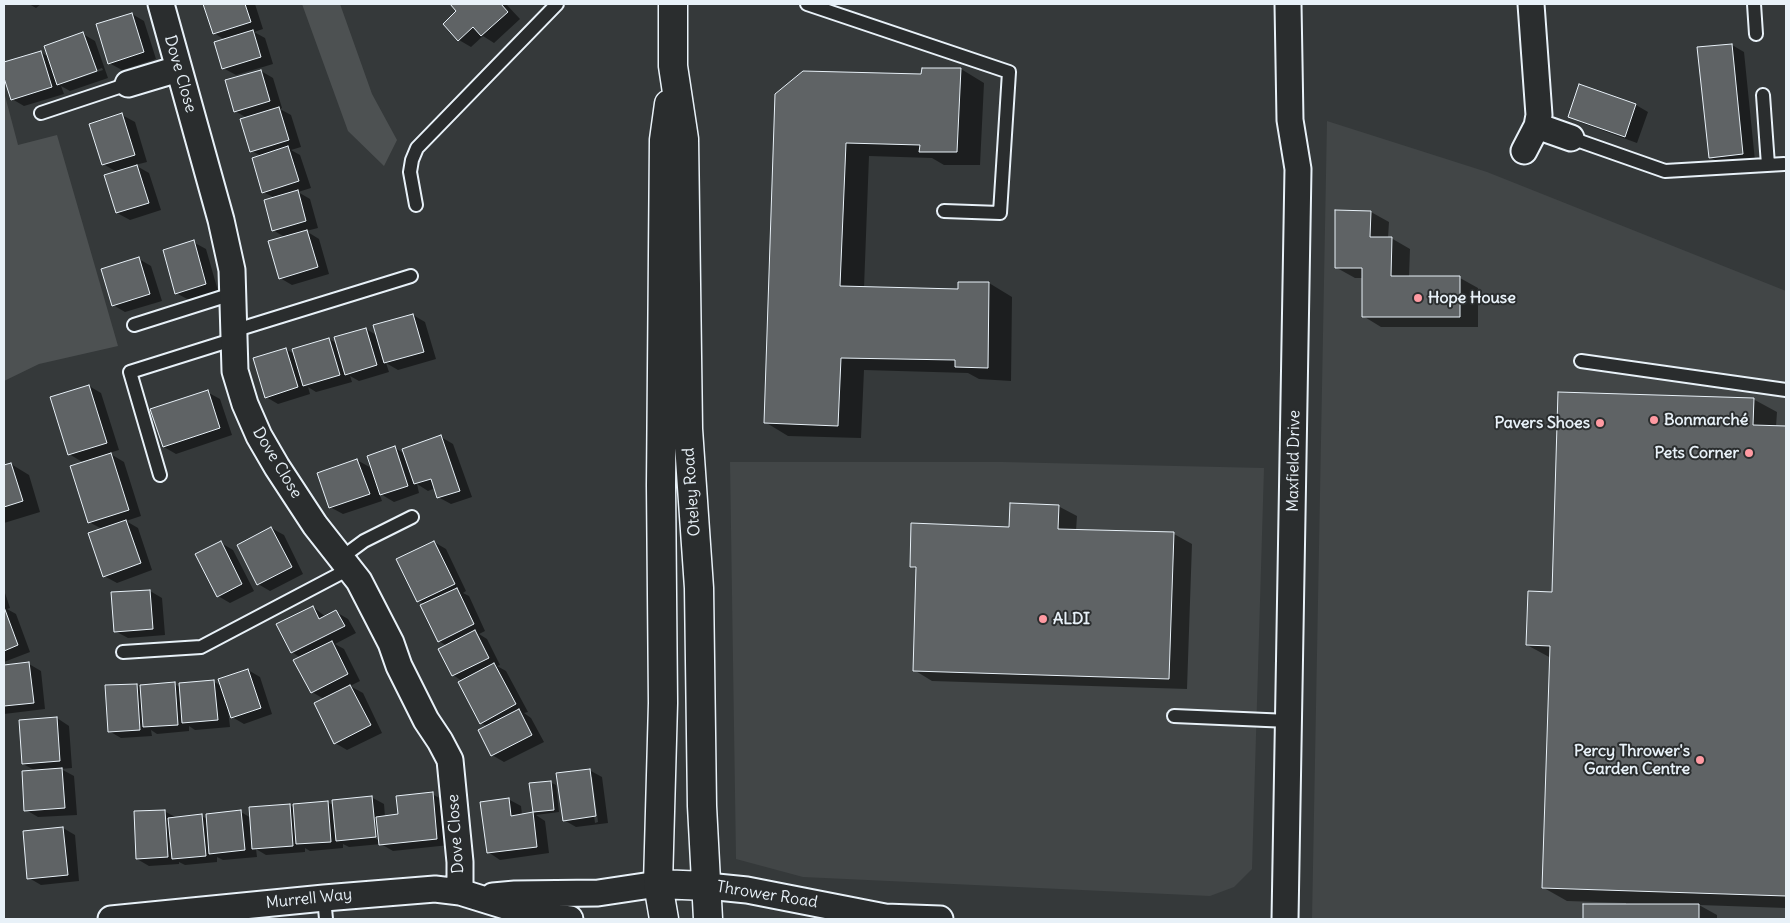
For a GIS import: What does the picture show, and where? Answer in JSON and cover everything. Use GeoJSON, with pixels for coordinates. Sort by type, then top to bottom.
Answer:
{"type":"FeatureCollection","features":[{"type":"Feature","properties":{"kind":"main road","name":"Oteley Road"},"geometry":{"type":"LineString","coordinates":[[664,919],[658,884],[663,703],[661,485],[664,140],[673,66],[673,4]]}},
{"type":"Feature","properties":{"kind":"main road","name":"Oteley Road"},"geometry":{"type":"LineString","coordinates":[[673,66],[684,139],[688,429],[699,588],[702,806],[708,919]]}},
{"type":"Feature","properties":{"kind":"main road"},"geometry":{"type":"LineString","coordinates":[[658,884],[707,886]]}},
{"type":"Feature","properties":{"kind":"street","name":"Dove Close"},"geometry":{"type":"LineString","coordinates":[[161,4],[221,220],[232,270],[235,371],[245,404],[259,436],[315,525],[359,581],[391,643],[398,666],[426,720],[450,760],[460,862],[469,895]]}},
{"type":"Feature","properties":{"kind":"street","name":"Maxfield Drive"},"geometry":{"type":"LineString","coordinates":[[1285,919],[1298,168],[1290,120],[1288,4]]}},
{"type":"Feature","properties":{"kind":"street"},"geometry":{"type":"LineString","coordinates":[[1524,151],[1537,126],[1539,115],[1531,4]]}},
{"type":"Feature","properties":{"kind":"street"},"geometry":{"type":"LineString","coordinates":[[128,84],[178,69]]}},
{"type":"Feature","properties":{"kind":"street"},"geometry":{"type":"LineString","coordinates":[[1537,126],[1571,138]]}},
{"type":"Feature","properties":{"kind":"street","name":"Murrell Way"},"geometry":{"type":"LineString","coordinates":[[111,919],[325,908],[421,889],[469,895],[598,893],[658,884]]}},
{"type":"Feature","properties":{"kind":"street","name":"Thrower Road"},"geometry":{"type":"LineString","coordinates":[[707,886],[747,890],[878,918],[940,919]]}},
{"type":"Feature","properties":{"kind":"street","name":"Murrell Way"},"geometry":{"type":"LineString","coordinates":[[469,895],[531,914],[570,919]]}},
{"type":"Feature","properties":{"kind":"lane"},"geometry":{"type":"LineString","coordinates":[[416,205],[410,172],[417,148],[557,4]]}},
{"type":"Feature","properties":{"kind":"lane"},"geometry":{"type":"LineString","coordinates":[[807,4],[1009,72],[1000,213],[944,211]]}},
{"type":"Feature","properties":{"kind":"lane"},"geometry":{"type":"LineString","coordinates":[[1754,4],[1756,34]]}},
{"type":"Feature","properties":{"kind":"lane"},"geometry":{"type":"LineString","coordinates":[[41,113],[128,84]]}},
{"type":"Feature","properties":{"kind":"lane"},"geometry":{"type":"LineString","coordinates":[[1763,95],[1768,165]]}},
{"type":"Feature","properties":{"kind":"lane"},"geometry":{"type":"LineString","coordinates":[[1571,138],[1665,171],[1784,164]]}},
{"type":"Feature","properties":{"kind":"lane"},"geometry":{"type":"LineString","coordinates":[[160,475],[130,372],[411,276]]}},
{"type":"Feature","properties":{"kind":"lane"},"geometry":{"type":"LineString","coordinates":[[134,324],[232,294]]}},
{"type":"Feature","properties":{"kind":"lane"},"geometry":{"type":"LineString","coordinates":[[1581,361],[1786,390]]}},
{"type":"Feature","properties":{"kind":"lane"},"geometry":{"type":"LineString","coordinates":[[123,652],[201,647],[345,563],[364,541],[412,517]]}},
{"type":"Feature","properties":{"kind":"lane"},"geometry":{"type":"LineString","coordinates":[[1174,716],[1289,721]]}},
{"type":"Feature","properties":{"kind":"shaded area"},"geometry":{"type":"Polygon","coordinates":[[[302,4],[340,4],[372,94],[397,140],[384,166],[348,131],[302,4]]]}},
{"type":"Feature","properties":{"kind":"shaded area"},"geometry":{"type":"Polygon","coordinates":[[[4,92],[18,145],[57,135],[118,346],[39,364],[4,381],[4,92]]]}},
{"type":"Feature","properties":{"kind":"shaded area"},"geometry":{"type":"Polygon","coordinates":[[[1327,121],[1487,172],[1786,291],[1786,919],[1312,919],[1327,121]]]}},
{"type":"Feature","properties":{"kind":"shaded area"},"geometry":{"type":"Polygon","coordinates":[[[730,462],[1003,462],[1264,468],[1252,869],[1234,887],[1210,896],[803,877],[736,859],[730,462]]]}},
{"type":"Feature","properties":{"kind":"building"},"geometry":{"type":"Polygon","coordinates":[[[203,4],[245,4],[251,22],[213,34],[203,4]]]}},
{"type":"Feature","properties":{"kind":"building"},"geometry":{"type":"Polygon","coordinates":[[[450,4],[501,4],[508,12],[481,36],[473,27],[458,41],[443,24],[456,11],[450,4]]]}},
{"type":"Feature","properties":{"kind":"building"},"geometry":{"type":"Polygon","coordinates":[[[132,13],[144,52],[108,64],[96,24],[132,13]]]}},
{"type":"Feature","properties":{"kind":"building"},"geometry":{"type":"Polygon","coordinates":[[[253,30],[261,57],[222,69],[214,42],[253,30]]]}},
{"type":"Feature","properties":{"kind":"building"},"geometry":{"type":"Polygon","coordinates":[[[83,32],[97,71],[57,85],[44,46],[83,32]]]}},
{"type":"Feature","properties":{"kind":"building"},"geometry":{"type":"Polygon","coordinates":[[[1732,44],[1743,154],[1709,158],[1697,47],[1732,44]]]}},
{"type":"Feature","properties":{"kind":"building"},"geometry":{"type":"Polygon","coordinates":[[[41,51],[52,87],[11,100],[4,78],[4,62],[41,51]]]}},
{"type":"Feature","properties":{"kind":"building"},"geometry":{"type":"Polygon","coordinates":[[[922,68],[961,68],[957,152],[919,152],[920,145],[846,143],[840,286],[958,289],[958,282],[989,282],[988,368],[955,367],[955,360],[841,358],[838,426],[764,423],[775,94],[803,71],[921,74],[922,68]]]}},
{"type":"Feature","properties":{"kind":"building"},"geometry":{"type":"Polygon","coordinates":[[[261,70],[270,101],[234,112],[225,80],[261,70]]]}},
{"type":"Feature","properties":{"kind":"building"},"geometry":{"type":"Polygon","coordinates":[[[1579,84],[1636,104],[1625,137],[1568,117],[1579,84]]]}},
{"type":"Feature","properties":{"kind":"building"},"geometry":{"type":"Polygon","coordinates":[[[279,107],[289,140],[250,152],[240,119],[279,107]]]}},
{"type":"Feature","properties":{"kind":"building"},"geometry":{"type":"Polygon","coordinates":[[[122,113],[135,155],[102,165],[89,124],[122,113]]]}},
{"type":"Feature","properties":{"kind":"building"},"geometry":{"type":"Polygon","coordinates":[[[288,146],[299,181],[262,193],[252,158],[288,146]]]}},
{"type":"Feature","properties":{"kind":"building"},"geometry":{"type":"Polygon","coordinates":[[[137,165],[149,203],[116,213],[104,175],[137,165]]]}},
{"type":"Feature","properties":{"kind":"building"},"geometry":{"type":"Polygon","coordinates":[[[298,190],[306,221],[272,231],[264,200],[298,190]]]}},
{"type":"Feature","properties":{"kind":"building"},"geometry":{"type":"Polygon","coordinates":[[[1335,210],[1371,211],[1370,237],[1392,237],[1391,276],[1460,276],[1460,317],[1362,317],[1362,268],[1335,268],[1335,210]]]}},
{"type":"Feature","properties":{"kind":"building"},"geometry":{"type":"Polygon","coordinates":[[[307,230],[318,267],[279,279],[268,241],[307,230]]]}},
{"type":"Feature","properties":{"kind":"building"},"geometry":{"type":"Polygon","coordinates":[[[194,240],[206,284],[175,294],[163,250],[194,240]]]}},
{"type":"Feature","properties":{"kind":"building"},"geometry":{"type":"Polygon","coordinates":[[[139,257],[150,294],[112,306],[101,269],[139,257]]]}},
{"type":"Feature","properties":{"kind":"building"},"geometry":{"type":"Polygon","coordinates":[[[413,314],[424,352],[384,363],[373,325],[413,314]]]}},
{"type":"Feature","properties":{"kind":"building"},"geometry":{"type":"Polygon","coordinates":[[[366,328],[377,365],[345,375],[334,337],[366,328]]]}},
{"type":"Feature","properties":{"kind":"building"},"geometry":{"type":"Polygon","coordinates":[[[329,338],[340,375],[303,386],[292,349],[329,338]]]}},
{"type":"Feature","properties":{"kind":"building"},"geometry":{"type":"Polygon","coordinates":[[[286,348],[298,387],[265,398],[253,358],[286,348]]]}},
{"type":"Feature","properties":{"kind":"building"},"geometry":{"type":"Polygon","coordinates":[[[89,385],[107,443],[68,455],[50,397],[89,385]]]}},
{"type":"Feature","properties":{"kind":"building"},"geometry":{"type":"Polygon","coordinates":[[[208,390],[220,428],[163,447],[150,409],[208,390]]]}},
{"type":"Feature","properties":{"kind":"building"},"geometry":{"type":"Polygon","coordinates":[[[1558,392],[1754,398],[1753,425],[1786,426],[1786,896],[1542,888],[1550,646],[1526,645],[1528,591],[1552,592],[1558,392]]]}},
{"type":"Feature","properties":{"kind":"building"},"geometry":{"type":"Polygon","coordinates":[[[441,435],[460,491],[437,498],[431,479],[414,484],[402,449],[441,435]]]}},
{"type":"Feature","properties":{"kind":"building"},"geometry":{"type":"Polygon","coordinates":[[[395,446],[408,486],[380,495],[367,456],[395,446]]]}},
{"type":"Feature","properties":{"kind":"building"},"geometry":{"type":"Polygon","coordinates":[[[111,453],[129,510],[88,523],[70,466],[111,453]]]}},
{"type":"Feature","properties":{"kind":"building"},"geometry":{"type":"Polygon","coordinates":[[[357,459],[370,494],[329,508],[317,473],[357,459]]]}},
{"type":"Feature","properties":{"kind":"building"},"geometry":{"type":"Polygon","coordinates":[[[11,463],[23,501],[4,507],[4,465],[11,463]]]}},
{"type":"Feature","properties":{"kind":"building","name":"ALDI"},"geometry":{"type":"Polygon","coordinates":[[[1010,503],[1059,505],[1058,529],[1174,532],[1169,679],[913,671],[916,567],[910,567],[911,523],[1009,527],[1010,503]]]}},
{"type":"Feature","properties":{"kind":"building"},"geometry":{"type":"Polygon","coordinates":[[[126,520],[141,563],[103,577],[88,533],[126,520]]]}},
{"type":"Feature","properties":{"kind":"building"},"geometry":{"type":"Polygon","coordinates":[[[271,527],[292,567],[257,585],[237,545],[271,527]]]}},
{"type":"Feature","properties":{"kind":"building"},"geometry":{"type":"Polygon","coordinates":[[[221,541],[242,584],[217,597],[195,554],[221,541]]]}},
{"type":"Feature","properties":{"kind":"building"},"geometry":{"type":"Polygon","coordinates":[[[434,541],[455,584],[417,602],[396,559],[434,541]]]}},
{"type":"Feature","properties":{"kind":"building"},"geometry":{"type":"Polygon","coordinates":[[[457,588],[474,624],[438,642],[420,605],[457,588]]]}},
{"type":"Feature","properties":{"kind":"building"},"geometry":{"type":"Polygon","coordinates":[[[150,590],[153,629],[114,632],[111,592],[150,590]]]}},
{"type":"Feature","properties":{"kind":"building"},"geometry":{"type":"Polygon","coordinates":[[[313,606],[319,619],[336,610],[345,626],[291,653],[276,624],[313,606]]]}},
{"type":"Feature","properties":{"kind":"building"},"geometry":{"type":"Polygon","coordinates":[[[4,607],[18,645],[4,651],[4,607]]]}},
{"type":"Feature","properties":{"kind":"building"},"geometry":{"type":"Polygon","coordinates":[[[475,630],[489,658],[452,676],[438,649],[475,630]]]}},
{"type":"Feature","properties":{"kind":"building"},"geometry":{"type":"Polygon","coordinates":[[[332,641],[348,674],[311,693],[293,660],[332,641]]]}},
{"type":"Feature","properties":{"kind":"building"},"geometry":{"type":"Polygon","coordinates":[[[29,662],[34,703],[4,706],[4,665],[29,662]]]}},
{"type":"Feature","properties":{"kind":"building"},"geometry":{"type":"Polygon","coordinates":[[[494,663],[516,704],[480,724],[458,682],[494,663]]]}},
{"type":"Feature","properties":{"kind":"building"},"geometry":{"type":"Polygon","coordinates":[[[248,669],[261,708],[231,718],[218,679],[248,669]]]}},
{"type":"Feature","properties":{"kind":"building"},"geometry":{"type":"Polygon","coordinates":[[[214,680],[218,720],[182,723],[179,683],[214,680]]]}},
{"type":"Feature","properties":{"kind":"building"},"geometry":{"type":"Polygon","coordinates":[[[175,682],[178,725],[143,727],[140,685],[175,682]]]}},
{"type":"Feature","properties":{"kind":"building"},"geometry":{"type":"Polygon","coordinates":[[[137,684],[140,730],[108,732],[105,685],[137,684]]]}},
{"type":"Feature","properties":{"kind":"building"},"geometry":{"type":"Polygon","coordinates":[[[350,685],[371,725],[334,744],[314,703],[350,685]]]}},
{"type":"Feature","properties":{"kind":"building"},"geometry":{"type":"Polygon","coordinates":[[[519,709],[532,735],[491,756],[478,730],[519,709]]]}},
{"type":"Feature","properties":{"kind":"building"},"geometry":{"type":"Polygon","coordinates":[[[57,717],[60,761],[22,764],[19,720],[57,717]]]}},
{"type":"Feature","properties":{"kind":"building"},"geometry":{"type":"Polygon","coordinates":[[[62,768],[65,808],[24,811],[22,771],[62,768]]]}},
{"type":"Feature","properties":{"kind":"building"},"geometry":{"type":"Polygon","coordinates":[[[590,769],[596,816],[563,821],[556,773],[590,769]]]}},
{"type":"Feature","properties":{"kind":"building"},"geometry":{"type":"Polygon","coordinates":[[[551,781],[554,810],[533,812],[529,783],[551,781]]]}},
{"type":"Feature","properties":{"kind":"building"},"geometry":{"type":"Polygon","coordinates":[[[433,792],[437,839],[379,845],[376,817],[398,814],[396,796],[433,792]]]}},
{"type":"Feature","properties":{"kind":"building"},"geometry":{"type":"Polygon","coordinates":[[[372,796],[376,837],[336,841],[332,800],[372,796]]]}},
{"type":"Feature","properties":{"kind":"building"},"geometry":{"type":"Polygon","coordinates":[[[509,798],[511,816],[533,812],[537,847],[487,853],[480,802],[509,798]]]}},
{"type":"Feature","properties":{"kind":"building"},"geometry":{"type":"Polygon","coordinates":[[[328,801],[331,842],[296,844],[293,804],[328,801]]]}},
{"type":"Feature","properties":{"kind":"building"},"geometry":{"type":"Polygon","coordinates":[[[290,804],[293,846],[252,849],[249,807],[290,804]]]}},
{"type":"Feature","properties":{"kind":"building"},"geometry":{"type":"Polygon","coordinates":[[[165,810],[168,857],[136,859],[134,811],[165,810]]]}},
{"type":"Feature","properties":{"kind":"building"},"geometry":{"type":"Polygon","coordinates":[[[241,810],[245,850],[209,854],[206,814],[241,810]]]}},
{"type":"Feature","properties":{"kind":"building"},"geometry":{"type":"Polygon","coordinates":[[[202,814],[206,856],[172,859],[168,818],[202,814]]]}},
{"type":"Feature","properties":{"kind":"building"},"geometry":{"type":"Polygon","coordinates":[[[63,827],[68,875],[27,879],[23,831],[63,827]]]}},
{"type":"Feature","properties":{"kind":"building"},"geometry":{"type":"Polygon","coordinates":[[[1583,904],[1699,904],[1699,919],[1583,919],[1583,904]]]}},
{"type":"Feature","properties":{"kind":"place","name":"Hope House"},"geometry":{"type":"Point","coordinates":[1418,298]}},
{"type":"Feature","properties":{"kind":"place","name":"Bonmarché"},"geometry":{"type":"Point","coordinates":[1654,420]}},
{"type":"Feature","properties":{"kind":"place","name":"Pavers Shoes"},"geometry":{"type":"Point","coordinates":[1600,423]}},
{"type":"Feature","properties":{"kind":"place","name":"Pets Corner"},"geometry":{"type":"Point","coordinates":[1749,453]}},
{"type":"Feature","properties":{"kind":"place","name":"ALDI"},"geometry":{"type":"Point","coordinates":[1043,619]}},
{"type":"Feature","properties":{"kind":"place","name":"Percy Thrower's Garden Centre"},"geometry":{"type":"Point","coordinates":[1700,760]}}]}
